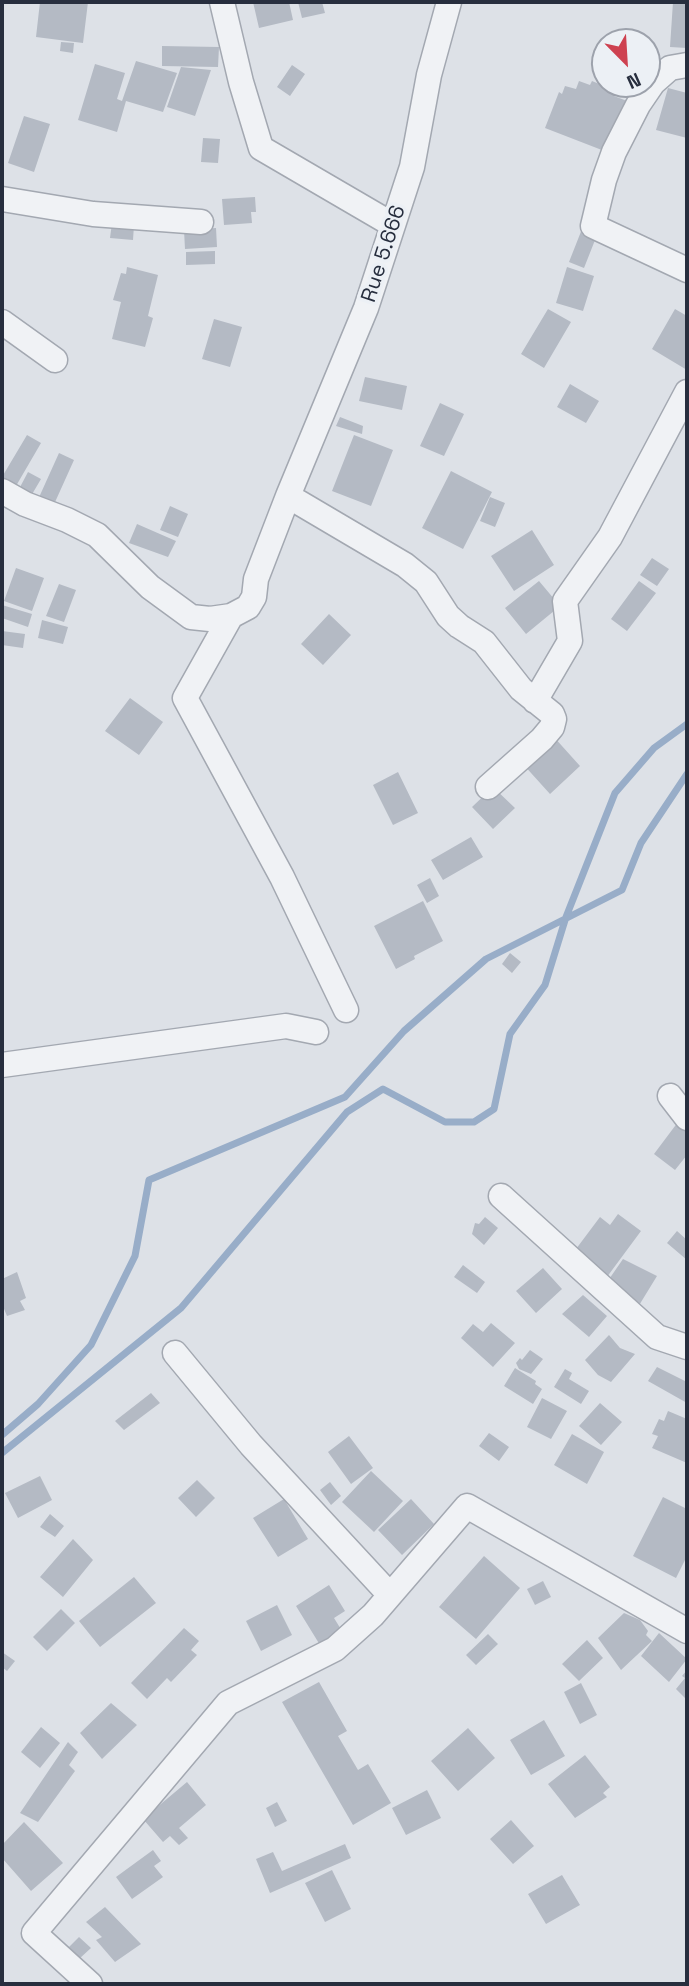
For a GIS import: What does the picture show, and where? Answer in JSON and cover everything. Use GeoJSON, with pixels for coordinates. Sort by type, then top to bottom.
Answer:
{"type":"FeatureCollection","features":[{"type":"Feature","properties":{"kind":"street"},"geometry":{"type":"LineString","coordinates":[[222,2],[241,82],[261,148],[393,225]]}},
{"type":"Feature","properties":{"kind":"street","name":"Rue 5.666"},"geometry":{"type":"LineString","coordinates":[[346,1010],[282,877],[185,698],[231,616],[248,607],[254,597],[256,579],[288,496],[366,308],[412,167],[429,75],[449,2]]}},
{"type":"Feature","properties":{"kind":"street"},"geometry":{"type":"LineString","coordinates":[[687,65],[670,68],[653,83],[638,105],[614,152],[593,226],[687,270]]}},
{"type":"Feature","properties":{"kind":"street"},"geometry":{"type":"LineString","coordinates":[[2,199],[93,214],[201,222]]}},
{"type":"Feature","properties":{"kind":"street"},"geometry":{"type":"LineString","coordinates":[[2,322],[55,360]]}},
{"type":"Feature","properties":{"kind":"street"},"geometry":{"type":"LineString","coordinates":[[536,701],[569,641],[565,601],[610,537],[687,392]]}},
{"type":"Feature","properties":{"kind":"street"},"geometry":{"type":"LineString","coordinates":[[2,492],[97,535],[150,587],[191,617],[210,619],[231,616]]}},
{"type":"Feature","properties":{"kind":"street"},"geometry":{"type":"LineString","coordinates":[[288,496],[405,565],[426,582],[458,626],[484,642],[509,676],[552,714],[552,727],[542,739],[488,787]]}},
{"type":"Feature","properties":{"kind":"street"},"geometry":{"type":"LineString","coordinates":[[2,1065],[286,1026],[316,1032]]}},
{"type":"Feature","properties":{"kind":"street"},"geometry":{"type":"LineString","coordinates":[[670,1096],[687,1118]]}},
{"type":"Feature","properties":{"kind":"street"},"geometry":{"type":"LineString","coordinates":[[501,1195],[657,1338],[687,1347]]}},
{"type":"Feature","properties":{"kind":"street"},"geometry":{"type":"LineString","coordinates":[[175,1353],[251,1445],[390,1595]]}},
{"type":"Feature","properties":{"kind":"street"},"geometry":{"type":"LineString","coordinates":[[90,1984],[34,1933],[228,1703],[335,1649],[373,1615],[467,1506],[687,1631]]}},
{"type":"Feature","properties":{"kind":"building"},"geometry":{"type":"Polygon","coordinates":[[[40,2],[88,2],[83,43],[36,37],[40,2]]]}},
{"type":"Feature","properties":{"kind":"building"},"geometry":{"type":"Polygon","coordinates":[[[253,2],[289,2],[293,20],[259,28],[253,2]]]}},
{"type":"Feature","properties":{"kind":"building"},"geometry":{"type":"Polygon","coordinates":[[[298,2],[322,2],[325,13],[302,18],[298,2]]]}},
{"type":"Feature","properties":{"kind":"building"},"geometry":{"type":"Polygon","coordinates":[[[673,2],[687,2],[687,48],[670,47],[673,2]]]}},
{"type":"Feature","properties":{"kind":"building"},"geometry":{"type":"Polygon","coordinates":[[[61,42],[74,43],[73,53],[60,51],[61,42]]]}},
{"type":"Feature","properties":{"kind":"building"},"geometry":{"type":"Polygon","coordinates":[[[162,46],[219,47],[218,67],[162,66],[162,46]]]}},
{"type":"Feature","properties":{"kind":"building"},"geometry":{"type":"Polygon","coordinates":[[[136,61],[177,73],[163,112],[126,101],[117,132],[78,120],[95,64],[125,73],[117,99],[122,101],[136,61]]]}},
{"type":"Feature","properties":{"kind":"building"},"geometry":{"type":"Polygon","coordinates":[[[292,65],[305,74],[290,96],[277,87],[292,65]]]}},
{"type":"Feature","properties":{"kind":"building"},"geometry":{"type":"Polygon","coordinates":[[[181,67],[211,70],[195,116],[167,107],[181,67]]]}},
{"type":"Feature","properties":{"kind":"building"},"geometry":{"type":"Polygon","coordinates":[[[579,81],[590,85],[591,83],[591,98],[619,98],[627,101],[607,152],[545,128],[559,92],[562,94],[565,86],[576,89],[579,81]]]}},
{"type":"Feature","properties":{"kind":"building"},"geometry":{"type":"Polygon","coordinates":[[[668,88],[687,93],[687,138],[656,130],[668,88]]]}},
{"type":"Feature","properties":{"kind":"building"},"geometry":{"type":"Polygon","coordinates":[[[24,116],[50,124],[34,172],[8,163],[24,116]]]}},
{"type":"Feature","properties":{"kind":"building"},"geometry":{"type":"Polygon","coordinates":[[[203,138],[220,139],[218,163],[201,162],[203,138]]]}},
{"type":"Feature","properties":{"kind":"building"},"geometry":{"type":"Polygon","coordinates":[[[255,197],[256,212],[251,212],[252,223],[224,225],[222,199],[255,197]]]}},
{"type":"Feature","properties":{"kind":"building"},"geometry":{"type":"Polygon","coordinates":[[[112,223],[134,225],[133,240],[110,238],[112,223]]]}},
{"type":"Feature","properties":{"kind":"building"},"geometry":{"type":"Polygon","coordinates":[[[216,228],[217,247],[185,249],[184,230],[216,228]]]}},
{"type":"Feature","properties":{"kind":"building"},"geometry":{"type":"Polygon","coordinates":[[[582,229],[597,235],[584,268],[569,262],[582,229]]]}},
{"type":"Feature","properties":{"kind":"building"},"geometry":{"type":"Polygon","coordinates":[[[215,251],[215,264],[186,265],[186,252],[215,251]]]}},
{"type":"Feature","properties":{"kind":"building"},"geometry":{"type":"Polygon","coordinates":[[[127,267],[158,275],[148,316],[153,318],[145,347],[112,339],[121,302],[113,300],[121,273],[126,274],[127,267]]]}},
{"type":"Feature","properties":{"kind":"building"},"geometry":{"type":"Polygon","coordinates":[[[567,267],[594,276],[583,311],[556,303],[567,267]]]}},
{"type":"Feature","properties":{"kind":"building"},"geometry":{"type":"Polygon","coordinates":[[[548,309],[571,322],[544,368],[521,354],[548,309]]]}},
{"type":"Feature","properties":{"kind":"building"},"geometry":{"type":"Polygon","coordinates":[[[675,309],[687,316],[687,370],[652,349],[675,309]]]}},
{"type":"Feature","properties":{"kind":"building"},"geometry":{"type":"Polygon","coordinates":[[[214,319],[242,327],[230,367],[202,359],[214,319]]]}},
{"type":"Feature","properties":{"kind":"building"},"geometry":{"type":"Polygon","coordinates":[[[365,377],[407,386],[402,410],[359,401],[365,377]]]}},
{"type":"Feature","properties":{"kind":"building"},"geometry":{"type":"Polygon","coordinates":[[[570,384],[599,401],[586,423],[557,407],[570,384]]]}},
{"type":"Feature","properties":{"kind":"building"},"geometry":{"type":"Polygon","coordinates":[[[440,403],[464,414],[444,456],[420,446],[440,403]]]}},
{"type":"Feature","properties":{"kind":"building"},"geometry":{"type":"Polygon","coordinates":[[[340,417],[363,426],[362,434],[336,426],[340,417]]]}},
{"type":"Feature","properties":{"kind":"building"},"geometry":{"type":"Polygon","coordinates":[[[27,435],[41,443],[16,486],[2,477],[27,435]]]}},
{"type":"Feature","properties":{"kind":"building"},"geometry":{"type":"Polygon","coordinates":[[[354,435],[393,450],[371,506],[332,491],[354,435]]]}},
{"type":"Feature","properties":{"kind":"building"},"geometry":{"type":"Polygon","coordinates":[[[59,453],[74,460],[51,511],[36,504],[59,453]]]}},
{"type":"Feature","properties":{"kind":"building"},"geometry":{"type":"Polygon","coordinates":[[[451,471],[492,492],[463,549],[422,528],[451,471]]]}},
{"type":"Feature","properties":{"kind":"building"},"geometry":{"type":"Polygon","coordinates":[[[28,472],[41,479],[31,496],[19,489],[28,472]]]}},
{"type":"Feature","properties":{"kind":"building"},"geometry":{"type":"Polygon","coordinates":[[[490,497],[505,503],[495,527],[480,521],[490,497]]]}},
{"type":"Feature","properties":{"kind":"building"},"geometry":{"type":"Polygon","coordinates":[[[170,506],[188,514],[178,537],[160,530],[170,506]]]}},
{"type":"Feature","properties":{"kind":"building"},"geometry":{"type":"Polygon","coordinates":[[[137,524],[176,541],[168,557],[129,543],[137,524]]]}},
{"type":"Feature","properties":{"kind":"building"},"geometry":{"type":"Polygon","coordinates":[[[532,530],[554,565],[514,591],[491,556],[532,530]]]}},
{"type":"Feature","properties":{"kind":"building"},"geometry":{"type":"Polygon","coordinates":[[[652,558],[669,569],[657,586],[640,575],[652,558]]]}},
{"type":"Feature","properties":{"kind":"building"},"geometry":{"type":"Polygon","coordinates":[[[16,568],[44,578],[32,611],[4,601],[16,568]]]}},
{"type":"Feature","properties":{"kind":"building"},"geometry":{"type":"Polygon","coordinates":[[[539,581],[560,606],[526,634],[505,608],[539,581]]]}},
{"type":"Feature","properties":{"kind":"building"},"geometry":{"type":"Polygon","coordinates":[[[639,581],[656,593],[627,631],[611,619],[639,581]]]}},
{"type":"Feature","properties":{"kind":"building"},"geometry":{"type":"Polygon","coordinates":[[[59,584],[76,590],[64,622],[46,616],[59,584]]]}},
{"type":"Feature","properties":{"kind":"building"},"geometry":{"type":"Polygon","coordinates":[[[2,605],[32,614],[28,627],[2,618],[2,605]]]}},
{"type":"Feature","properties":{"kind":"building"},"geometry":{"type":"Polygon","coordinates":[[[329,614],[351,635],[323,665],[301,644],[329,614]]]}},
{"type":"Feature","properties":{"kind":"building"},"geometry":{"type":"Polygon","coordinates":[[[42,620],[68,627],[63,644],[38,638],[42,620]]]}},
{"type":"Feature","properties":{"kind":"building"},"geometry":{"type":"Polygon","coordinates":[[[2,631],[25,634],[23,648],[2,645],[2,631]]]}},
{"type":"Feature","properties":{"kind":"building"},"geometry":{"type":"Polygon","coordinates":[[[130,698],[163,722],[139,755],[105,731],[130,698]]]}},
{"type":"Feature","properties":{"kind":"building"},"geometry":{"type":"Polygon","coordinates":[[[553,736],[580,766],[550,794],[522,763],[553,736]]]}},
{"type":"Feature","properties":{"kind":"building"},"geometry":{"type":"Polygon","coordinates":[[[398,772],[418,813],[393,825],[373,785],[398,772]]]}},
{"type":"Feature","properties":{"kind":"building"},"geometry":{"type":"Polygon","coordinates":[[[493,787],[515,808],[493,829],[472,807],[493,787]]]}},
{"type":"Feature","properties":{"kind":"building"},"geometry":{"type":"Polygon","coordinates":[[[471,837],[483,857],[443,880],[431,860],[471,837]]]}},
{"type":"Feature","properties":{"kind":"building"},"geometry":{"type":"Polygon","coordinates":[[[430,878],[439,896],[427,903],[417,885],[430,878]]]}},
{"type":"Feature","properties":{"kind":"building"},"geometry":{"type":"Polygon","coordinates":[[[423,901],[443,941],[396,969],[374,926],[423,901]]]}},
{"type":"Feature","properties":{"kind":"building"},"geometry":{"type":"Polygon","coordinates":[[[510,953],[521,962],[512,973],[502,964],[510,953]]]}},
{"type":"Feature","properties":{"kind":"building"},"geometry":{"type":"Polygon","coordinates":[[[678,1122],[687,1129],[687,1155],[675,1170],[654,1154],[678,1122]]]}},
{"type":"Feature","properties":{"kind":"building"},"geometry":{"type":"Polygon","coordinates":[[[618,1214],[641,1231],[604,1281],[576,1249],[600,1217],[610,1225],[618,1214]]]}},
{"type":"Feature","properties":{"kind":"building"},"geometry":{"type":"Polygon","coordinates":[[[485,1217],[498,1228],[484,1245],[472,1234],[475,1223],[479,1224],[485,1217]]]}},
{"type":"Feature","properties":{"kind":"building"},"geometry":{"type":"Polygon","coordinates":[[[677,1231],[687,1240],[687,1260],[667,1243],[677,1231]]]}},
{"type":"Feature","properties":{"kind":"building"},"geometry":{"type":"Polygon","coordinates":[[[623,1259],[657,1276],[638,1307],[605,1285],[623,1259]]]}},
{"type":"Feature","properties":{"kind":"building"},"geometry":{"type":"Polygon","coordinates":[[[463,1265],[485,1282],[477,1293],[454,1277],[463,1265]]]}},
{"type":"Feature","properties":{"kind":"building"},"geometry":{"type":"Polygon","coordinates":[[[543,1268],[562,1289],[536,1313],[516,1291],[543,1268]]]}},
{"type":"Feature","properties":{"kind":"building"},"geometry":{"type":"Polygon","coordinates":[[[17,1272],[26,1298],[20,1301],[25,1310],[7,1316],[2,1304],[2,1279],[17,1272]]]}},
{"type":"Feature","properties":{"kind":"building"},"geometry":{"type":"Polygon","coordinates":[[[583,1295],[607,1316],[589,1337],[562,1314],[583,1295]]]}},
{"type":"Feature","properties":{"kind":"building"},"geometry":{"type":"Polygon","coordinates":[[[491,1323],[515,1343],[493,1367],[461,1338],[473,1324],[483,1332],[491,1323]]]}},
{"type":"Feature","properties":{"kind":"building"},"geometry":{"type":"Polygon","coordinates":[[[609,1335],[620,1348],[635,1354],[611,1382],[598,1375],[585,1360],[609,1335]]]}},
{"type":"Feature","properties":{"kind":"building"},"geometry":{"type":"Polygon","coordinates":[[[530,1350],[543,1359],[531,1374],[519,1369],[516,1363],[530,1350]]]}},
{"type":"Feature","properties":{"kind":"building"},"geometry":{"type":"Polygon","coordinates":[[[657,1367],[687,1382],[687,1403],[648,1381],[657,1367]]]}},
{"type":"Feature","properties":{"kind":"building"},"geometry":{"type":"Polygon","coordinates":[[[515,1368],[536,1381],[535,1384],[542,1389],[533,1404],[504,1386],[515,1368]]]}},
{"type":"Feature","properties":{"kind":"building"},"geometry":{"type":"Polygon","coordinates":[[[565,1369],[572,1373],[569,1379],[589,1391],[581,1404],[554,1387],[565,1369]]]}},
{"type":"Feature","properties":{"kind":"building"},"geometry":{"type":"Polygon","coordinates":[[[151,1393],[160,1403],[124,1430],[115,1421],[151,1393]]]}},
{"type":"Feature","properties":{"kind":"building"},"geometry":{"type":"Polygon","coordinates":[[[542,1398],[567,1411],[551,1439],[527,1427],[542,1398]]]}},
{"type":"Feature","properties":{"kind":"building"},"geometry":{"type":"Polygon","coordinates":[[[600,1403],[622,1422],[601,1445],[579,1426],[600,1403]]]}},
{"type":"Feature","properties":{"kind":"building"},"geometry":{"type":"Polygon","coordinates":[[[668,1411],[687,1419],[687,1463],[652,1448],[658,1436],[652,1434],[659,1419],[664,1421],[668,1411]]]}},
{"type":"Feature","properties":{"kind":"building"},"geometry":{"type":"Polygon","coordinates":[[[489,1433],[509,1447],[499,1461],[479,1446],[489,1433]]]}},
{"type":"Feature","properties":{"kind":"building"},"geometry":{"type":"Polygon","coordinates":[[[572,1434],[604,1452],[587,1484],[554,1465],[572,1434]]]}},
{"type":"Feature","properties":{"kind":"building"},"geometry":{"type":"Polygon","coordinates":[[[349,1436],[373,1468],[351,1484],[328,1452],[349,1436]]]}},
{"type":"Feature","properties":{"kind":"building"},"geometry":{"type":"Polygon","coordinates":[[[371,1471],[403,1501],[374,1532],[342,1502],[371,1471]]]}},
{"type":"Feature","properties":{"kind":"building"},"geometry":{"type":"Polygon","coordinates":[[[40,1476],[52,1500],[18,1518],[5,1493],[40,1476]]]}},
{"type":"Feature","properties":{"kind":"building"},"geometry":{"type":"Polygon","coordinates":[[[197,1480],[215,1498],[196,1517],[178,1498],[197,1480]]]}},
{"type":"Feature","properties":{"kind":"building"},"geometry":{"type":"Polygon","coordinates":[[[330,1482],[341,1496],[331,1505],[320,1490],[330,1482]]]}},
{"type":"Feature","properties":{"kind":"building"},"geometry":{"type":"Polygon","coordinates":[[[663,1497],[687,1509],[687,1556],[676,1578],[633,1556],[663,1497]]]}},
{"type":"Feature","properties":{"kind":"building"},"geometry":{"type":"Polygon","coordinates":[[[284,1499],[308,1539],[278,1557],[253,1518],[284,1499]]]}},
{"type":"Feature","properties":{"kind":"building"},"geometry":{"type":"Polygon","coordinates":[[[411,1499],[434,1524],[402,1555],[378,1530],[411,1499]]]}},
{"type":"Feature","properties":{"kind":"building"},"geometry":{"type":"Polygon","coordinates":[[[50,1514],[64,1526],[55,1537],[40,1527],[50,1514]]]}},
{"type":"Feature","properties":{"kind":"building"},"geometry":{"type":"Polygon","coordinates":[[[73,1539],[93,1560],[63,1597],[40,1577],[73,1539]]]}},
{"type":"Feature","properties":{"kind":"building"},"geometry":{"type":"Polygon","coordinates":[[[484,1556],[520,1588],[476,1639],[439,1607],[484,1556]]]}},
{"type":"Feature","properties":{"kind":"building"},"geometry":{"type":"Polygon","coordinates":[[[134,1577],[156,1603],[100,1647],[79,1621],[134,1577]]]}},
{"type":"Feature","properties":{"kind":"building"},"geometry":{"type":"Polygon","coordinates":[[[543,1581],[551,1597],[535,1605],[527,1589],[543,1581]]]}},
{"type":"Feature","properties":{"kind":"building"},"geometry":{"type":"Polygon","coordinates":[[[329,1585],[345,1611],[334,1618],[342,1631],[320,1645],[296,1606],[329,1585]]]}},
{"type":"Feature","properties":{"kind":"building"},"geometry":{"type":"Polygon","coordinates":[[[277,1605],[292,1635],[261,1651],[246,1621],[277,1605]]]}},
{"type":"Feature","properties":{"kind":"building"},"geometry":{"type":"Polygon","coordinates":[[[61,1609],[75,1623],[47,1651],[33,1637],[61,1609]]]}},
{"type":"Feature","properties":{"kind":"building"},"geometry":{"type":"Polygon","coordinates":[[[624,1613],[640,1620],[648,1631],[646,1635],[652,1641],[621,1670],[598,1638],[624,1613]]]}},
{"type":"Feature","properties":{"kind":"building"},"geometry":{"type":"Polygon","coordinates":[[[184,1628],[199,1641],[191,1650],[197,1655],[171,1682],[167,1678],[147,1699],[131,1683],[184,1628]]]}},
{"type":"Feature","properties":{"kind":"building"},"geometry":{"type":"Polygon","coordinates":[[[659,1633],[687,1659],[669,1682],[641,1656],[659,1633]]]}},
{"type":"Feature","properties":{"kind":"building"},"geometry":{"type":"Polygon","coordinates":[[[488,1634],[498,1644],[476,1665],[466,1655],[488,1634]]]}},
{"type":"Feature","properties":{"kind":"building"},"geometry":{"type":"Polygon","coordinates":[[[587,1640],[603,1658],[579,1681],[562,1664],[587,1640]]]}},
{"type":"Feature","properties":{"kind":"building"},"geometry":{"type":"Polygon","coordinates":[[[2,1652],[15,1661],[7,1671],[2,1667],[2,1652]]]}},
{"type":"Feature","properties":{"kind":"building"},"geometry":{"type":"Polygon","coordinates":[[[687,1670],[687,1700],[676,1689],[685,1678],[682,1676],[687,1670]]]}},
{"type":"Feature","properties":{"kind":"building"},"geometry":{"type":"Polygon","coordinates":[[[319,1682],[347,1731],[338,1736],[358,1770],[368,1764],[391,1803],[353,1825],[282,1702],[319,1682]]]}},
{"type":"Feature","properties":{"kind":"building"},"geometry":{"type":"Polygon","coordinates":[[[581,1683],[597,1715],[580,1724],[564,1692],[581,1683]]]}},
{"type":"Feature","properties":{"kind":"building"},"geometry":{"type":"Polygon","coordinates":[[[111,1703],[137,1725],[102,1759],[80,1733],[111,1703]]]}},
{"type":"Feature","properties":{"kind":"building"},"geometry":{"type":"Polygon","coordinates":[[[544,1720],[565,1756],[531,1775],[510,1740],[544,1720]]]}},
{"type":"Feature","properties":{"kind":"building"},"geometry":{"type":"Polygon","coordinates":[[[41,1727],[60,1743],[40,1768],[21,1752],[41,1727]]]}},
{"type":"Feature","properties":{"kind":"building"},"geometry":{"type":"Polygon","coordinates":[[[468,1728],[495,1758],[458,1791],[431,1761],[468,1728]]]}},
{"type":"Feature","properties":{"kind":"building"},"geometry":{"type":"Polygon","coordinates":[[[68,1742],[78,1752],[69,1765],[75,1771],[38,1822],[20,1813],[68,1742]]]}},
{"type":"Feature","properties":{"kind":"building"},"geometry":{"type":"Polygon","coordinates":[[[585,1755],[610,1787],[603,1793],[607,1797],[575,1818],[548,1784],[585,1755]]]}},
{"type":"Feature","properties":{"kind":"building"},"geometry":{"type":"Polygon","coordinates":[[[187,1782],[206,1805],[179,1828],[188,1838],[179,1845],[170,1836],[163,1842],[143,1819],[187,1782]]]}},
{"type":"Feature","properties":{"kind":"building"},"geometry":{"type":"Polygon","coordinates":[[[427,1790],[441,1818],[406,1835],[392,1808],[427,1790]]]}},
{"type":"Feature","properties":{"kind":"building"},"geometry":{"type":"Polygon","coordinates":[[[277,1802],[287,1821],[275,1827],[266,1808],[277,1802]]]}},
{"type":"Feature","properties":{"kind":"building"},"geometry":{"type":"Polygon","coordinates":[[[511,1820],[534,1846],[513,1864],[490,1839],[511,1820]]]}},
{"type":"Feature","properties":{"kind":"building"},"geometry":{"type":"Polygon","coordinates":[[[24,1822],[63,1863],[31,1891],[2,1858],[2,1845],[24,1822]]]}},
{"type":"Feature","properties":{"kind":"building"},"geometry":{"type":"Polygon","coordinates":[[[345,1844],[351,1858],[270,1893],[256,1859],[273,1852],[282,1871],[345,1844]]]}},
{"type":"Feature","properties":{"kind":"building"},"geometry":{"type":"Polygon","coordinates":[[[153,1850],[161,1861],[154,1866],[163,1877],[132,1899],[116,1877],[153,1850]]]}},
{"type":"Feature","properties":{"kind":"building"},"geometry":{"type":"Polygon","coordinates":[[[332,1870],[351,1909],[325,1922],[305,1883],[332,1870]]]}},
{"type":"Feature","properties":{"kind":"building"},"geometry":{"type":"Polygon","coordinates":[[[562,1875],[580,1905],[546,1924],[528,1894],[562,1875]]]}},
{"type":"Feature","properties":{"kind":"building"},"geometry":{"type":"Polygon","coordinates":[[[105,1907],[141,1944],[115,1962],[96,1940],[102,1937],[86,1922],[105,1907]]]}},
{"type":"Feature","properties":{"kind":"building"},"geometry":{"type":"Polygon","coordinates":[[[79,1937],[91,1948],[79,1959],[69,1947],[79,1937]]]}},
{"type":"Feature","properties":{"kind":"waterway"},"geometry":{"type":"LineString","coordinates":[[2,1453],[181,1308],[347,1112],[383,1089],[445,1122],[474,1122],[494,1109],[510,1034],[545,985],[566,917],[615,793],[654,748],[687,724]]}},
{"type":"Feature","properties":{"kind":"waterway"},"geometry":{"type":"LineString","coordinates":[[2,1435],[38,1404],[91,1345],[135,1256],[149,1180],[345,1097],[404,1031],[486,959],[622,890],[641,843],[687,774]]}}]}
